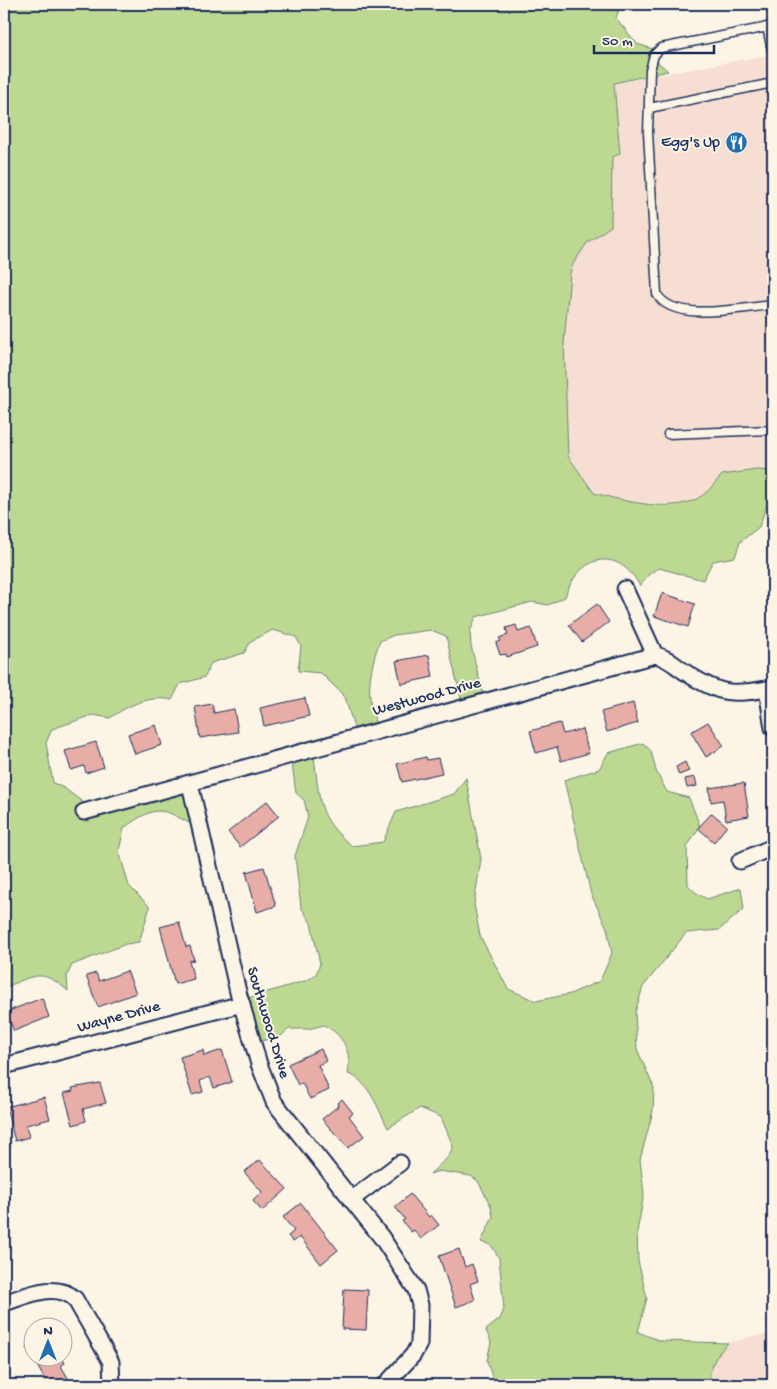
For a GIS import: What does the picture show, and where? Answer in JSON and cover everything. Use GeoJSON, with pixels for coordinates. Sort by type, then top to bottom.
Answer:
{"type":"FeatureCollection","features":[{"type":"Feature","properties":{"kind":"street"},"geometry":{"type":"LineString","coordinates":[[625,589],[655,655],[664,656],[720,692],[736,693],[770,688],[773,728]]}},
{"type":"Feature","properties":{"kind":"street","name":"Westwood Drive"},"geometry":{"type":"LineString","coordinates":[[84,812],[655,655]]}},
{"type":"Feature","properties":{"kind":"street","name":"Southwood Drive"},"geometry":{"type":"LineString","coordinates":[[190,784],[242,1004],[259,1064],[274,1102],[382,1238],[416,1290],[420,1318],[419,1344],[413,1355],[385,1385]]}},
{"type":"Feature","properties":{"kind":"street"},"geometry":{"type":"LineString","coordinates":[[740,861],[773,846]]}},
{"type":"Feature","properties":{"kind":"street","name":"Wayne Drive"},"geometry":{"type":"LineString","coordinates":[[4,1066],[242,1004]]}},
{"type":"Feature","properties":{"kind":"street"},"geometry":{"type":"LineString","coordinates":[[351,1200],[400,1163]]}},
{"type":"Feature","properties":{"kind":"street"},"geometry":{"type":"LineString","coordinates":[[4,1303],[43,1291],[68,1292],[75,1299],[111,1362],[112,1385]]}},
{"type":"Feature","properties":{"kind":"lane"},"geometry":{"type":"LineString","coordinates":[[773,55],[770,26],[661,48],[654,55],[650,70],[648,132],[657,294],[661,301],[680,310],[701,312],[773,305]]}},
{"type":"Feature","properties":{"kind":"lane"},"geometry":{"type":"LineString","coordinates":[[649,108],[773,83]]}},
{"type":"Feature","properties":{"kind":"lane"},"geometry":{"type":"LineString","coordinates":[[668,434],[773,430]]}},
{"type":"Feature","properties":{"kind":"shaded area"},"geometry":{"type":"Polygon","coordinates":[[[773,54],[773,471],[756,470],[722,475],[703,495],[684,504],[630,503],[594,493],[568,456],[564,343],[570,273],[573,264],[587,243],[611,226],[612,157],[620,154],[614,83],[773,54]]]}},
{"type":"Feature","properties":{"kind":"shaded area"},"geometry":{"type":"Polygon","coordinates":[[[773,1334],[773,1385],[710,1385],[708,1374],[717,1354],[728,1343],[753,1336],[773,1334]]]}},
{"type":"Feature","properties":{"kind":"green space"},"geometry":{"type":"Polygon","coordinates":[[[4,4],[621,4],[616,18],[637,44],[653,49],[654,59],[668,71],[614,83],[620,154],[612,157],[611,226],[587,243],[573,264],[570,273],[564,343],[568,456],[594,493],[620,500],[650,504],[679,504],[692,501],[706,493],[722,475],[756,470],[773,471],[773,487],[759,527],[740,542],[735,557],[713,561],[703,580],[659,568],[649,574],[640,586],[631,573],[621,565],[610,560],[599,560],[589,564],[579,572],[571,583],[565,597],[548,605],[532,602],[476,617],[470,632],[471,646],[485,702],[463,707],[446,636],[431,630],[394,635],[380,641],[375,655],[370,685],[375,724],[374,733],[357,738],[345,697],[321,673],[298,671],[301,646],[296,637],[273,630],[251,641],[244,653],[211,663],[205,677],[180,684],[172,700],[147,700],[132,705],[110,718],[93,715],[52,729],[46,743],[53,783],[64,788],[93,810],[186,786],[198,828],[177,816],[161,811],[145,814],[124,828],[119,851],[129,886],[150,907],[139,942],[126,944],[72,965],[67,976],[68,991],[59,983],[44,976],[30,977],[4,988],[4,4]]]}},
{"type":"Feature","properties":{"kind":"green space"},"geometry":{"type":"Polygon","coordinates":[[[643,743],[651,751],[656,771],[667,792],[689,798],[700,826],[687,847],[688,885],[707,899],[741,888],[744,909],[719,930],[686,933],[643,987],[635,1012],[637,1049],[654,1088],[653,1111],[640,1160],[644,1194],[637,1232],[638,1261],[647,1298],[638,1332],[661,1341],[728,1343],[714,1362],[710,1373],[710,1385],[489,1385],[493,1380],[487,1361],[491,1342],[486,1330],[500,1319],[504,1309],[499,1258],[491,1245],[481,1242],[493,1217],[491,1206],[478,1181],[471,1176],[439,1171],[430,1174],[449,1156],[453,1146],[441,1117],[420,1108],[388,1128],[367,1089],[355,1077],[348,1074],[349,1059],[345,1045],[337,1034],[324,1025],[308,1029],[289,1029],[281,1036],[253,1043],[241,1000],[308,980],[316,974],[320,964],[311,923],[301,907],[295,856],[308,817],[304,800],[296,793],[291,757],[303,753],[314,757],[319,796],[326,816],[340,836],[352,846],[383,842],[396,812],[454,794],[466,778],[481,859],[474,904],[480,936],[508,989],[536,1001],[570,994],[600,981],[612,953],[607,928],[591,894],[564,780],[599,769],[608,753],[643,743]]]}},
{"type":"Feature","properties":{"kind":"building"},"geometry":{"type":"Polygon","coordinates":[[[662,593],[695,604],[688,627],[654,616],[662,593]]]}},
{"type":"Feature","properties":{"kind":"building"},"geometry":{"type":"Polygon","coordinates":[[[597,604],[609,622],[582,642],[569,625],[597,604]]]}},
{"type":"Feature","properties":{"kind":"building"},"geometry":{"type":"Polygon","coordinates":[[[516,625],[518,632],[531,628],[537,647],[507,657],[506,654],[500,655],[496,643],[501,641],[499,638],[508,635],[506,628],[516,625]]]}},
{"type":"Feature","properties":{"kind":"building"},"geometry":{"type":"Polygon","coordinates":[[[429,655],[433,677],[401,684],[396,661],[429,655]]]}},
{"type":"Feature","properties":{"kind":"building"},"geometry":{"type":"Polygon","coordinates":[[[305,698],[309,716],[264,726],[260,708],[305,698]]]}},
{"type":"Feature","properties":{"kind":"building"},"geometry":{"type":"Polygon","coordinates":[[[633,703],[638,723],[607,732],[601,712],[633,703]]]}},
{"type":"Feature","properties":{"kind":"building"},"geometry":{"type":"Polygon","coordinates":[[[212,704],[214,713],[234,709],[238,732],[200,738],[195,707],[212,704]]]}},
{"type":"Feature","properties":{"kind":"building"},"geometry":{"type":"Polygon","coordinates":[[[708,722],[724,746],[706,757],[691,732],[708,722]]]}},
{"type":"Feature","properties":{"kind":"building"},"geometry":{"type":"Polygon","coordinates":[[[560,723],[563,734],[582,729],[589,753],[561,761],[557,747],[536,753],[530,731],[560,723]]]}},
{"type":"Feature","properties":{"kind":"building"},"geometry":{"type":"Polygon","coordinates":[[[156,725],[162,745],[135,754],[128,734],[156,725]]]}},
{"type":"Feature","properties":{"kind":"building"},"geometry":{"type":"Polygon","coordinates":[[[96,742],[104,767],[86,773],[84,766],[71,770],[65,751],[96,742]]]}},
{"type":"Feature","properties":{"kind":"building"},"geometry":{"type":"Polygon","coordinates":[[[426,757],[427,760],[438,758],[442,773],[402,782],[397,764],[426,757]]]}},
{"type":"Feature","properties":{"kind":"building"},"geometry":{"type":"Polygon","coordinates":[[[685,762],[689,771],[679,775],[676,767],[685,762]]]}},
{"type":"Feature","properties":{"kind":"building"},"geometry":{"type":"Polygon","coordinates":[[[695,777],[697,786],[687,788],[685,779],[695,777]]]}},
{"type":"Feature","properties":{"kind":"building"},"geometry":{"type":"Polygon","coordinates":[[[744,783],[749,816],[726,820],[723,800],[711,802],[709,788],[744,783]]]}},
{"type":"Feature","properties":{"kind":"building"},"geometry":{"type":"Polygon","coordinates":[[[267,801],[279,816],[240,847],[228,832],[267,801]]]}},
{"type":"Feature","properties":{"kind":"building"},"geometry":{"type":"Polygon","coordinates":[[[712,813],[727,826],[714,842],[698,828],[712,813]]]}},
{"type":"Feature","properties":{"kind":"building"},"geometry":{"type":"Polygon","coordinates":[[[264,867],[276,906],[257,912],[246,872],[264,867]]]}},
{"type":"Feature","properties":{"kind":"building"},"geometry":{"type":"Polygon","coordinates":[[[179,922],[186,947],[190,946],[194,960],[189,961],[194,979],[175,984],[160,927],[179,922]]]}},
{"type":"Feature","properties":{"kind":"building"},"geometry":{"type":"Polygon","coordinates":[[[127,971],[136,993],[98,1007],[86,976],[96,973],[99,981],[127,971]]]}},
{"type":"Feature","properties":{"kind":"building"},"geometry":{"type":"Polygon","coordinates":[[[42,998],[49,1017],[14,1031],[6,1012],[42,998]]]}},
{"type":"Feature","properties":{"kind":"building"},"geometry":{"type":"Polygon","coordinates":[[[321,1049],[326,1061],[318,1065],[329,1090],[310,1099],[302,1083],[298,1085],[288,1064],[321,1049]]]}},
{"type":"Feature","properties":{"kind":"building"},"geometry":{"type":"Polygon","coordinates":[[[203,1050],[204,1056],[222,1050],[232,1082],[214,1088],[210,1077],[200,1081],[203,1092],[192,1095],[180,1057],[203,1050]]]}},
{"type":"Feature","properties":{"kind":"building"},"geometry":{"type":"Polygon","coordinates":[[[100,1083],[106,1103],[83,1109],[86,1121],[73,1125],[64,1093],[73,1091],[72,1088],[100,1083]]]}},
{"type":"Feature","properties":{"kind":"building"},"geometry":{"type":"Polygon","coordinates":[[[44,1097],[50,1119],[26,1125],[29,1137],[15,1141],[6,1107],[44,1097]]]}},
{"type":"Feature","properties":{"kind":"building"},"geometry":{"type":"Polygon","coordinates":[[[342,1099],[353,1113],[349,1116],[364,1136],[348,1148],[322,1119],[338,1106],[337,1104],[342,1099]]]}},
{"type":"Feature","properties":{"kind":"building"},"geometry":{"type":"Polygon","coordinates":[[[260,1160],[287,1189],[262,1211],[253,1201],[262,1192],[244,1172],[260,1160]]]}},
{"type":"Feature","properties":{"kind":"building"},"geometry":{"type":"Polygon","coordinates":[[[410,1194],[429,1217],[431,1215],[439,1225],[421,1239],[414,1230],[411,1232],[402,1221],[405,1219],[395,1207],[410,1194]]]}},
{"type":"Feature","properties":{"kind":"building"},"geometry":{"type":"Polygon","coordinates":[[[301,1203],[338,1250],[321,1264],[300,1237],[293,1242],[288,1236],[294,1231],[283,1217],[301,1203]]]}},
{"type":"Feature","properties":{"kind":"building"},"geometry":{"type":"Polygon","coordinates":[[[4,1244],[9,1259],[4,1260],[4,1244]]]}},
{"type":"Feature","properties":{"kind":"building"},"geometry":{"type":"Polygon","coordinates":[[[459,1249],[465,1267],[472,1264],[478,1281],[470,1284],[475,1300],[456,1307],[439,1256],[459,1249]]]}},
{"type":"Feature","properties":{"kind":"building"},"geometry":{"type":"Polygon","coordinates":[[[344,1289],[368,1290],[366,1330],[342,1329],[344,1289]]]}},
{"type":"Feature","properties":{"kind":"building"},"geometry":{"type":"Polygon","coordinates":[[[37,1366],[61,1366],[68,1378],[55,1385],[48,1385],[37,1366]]]}},
{"type":"Feature","properties":{"kind":"place","name":"Egg's Up"},"geometry":{"type":"Point","coordinates":[736,143]}}]}
